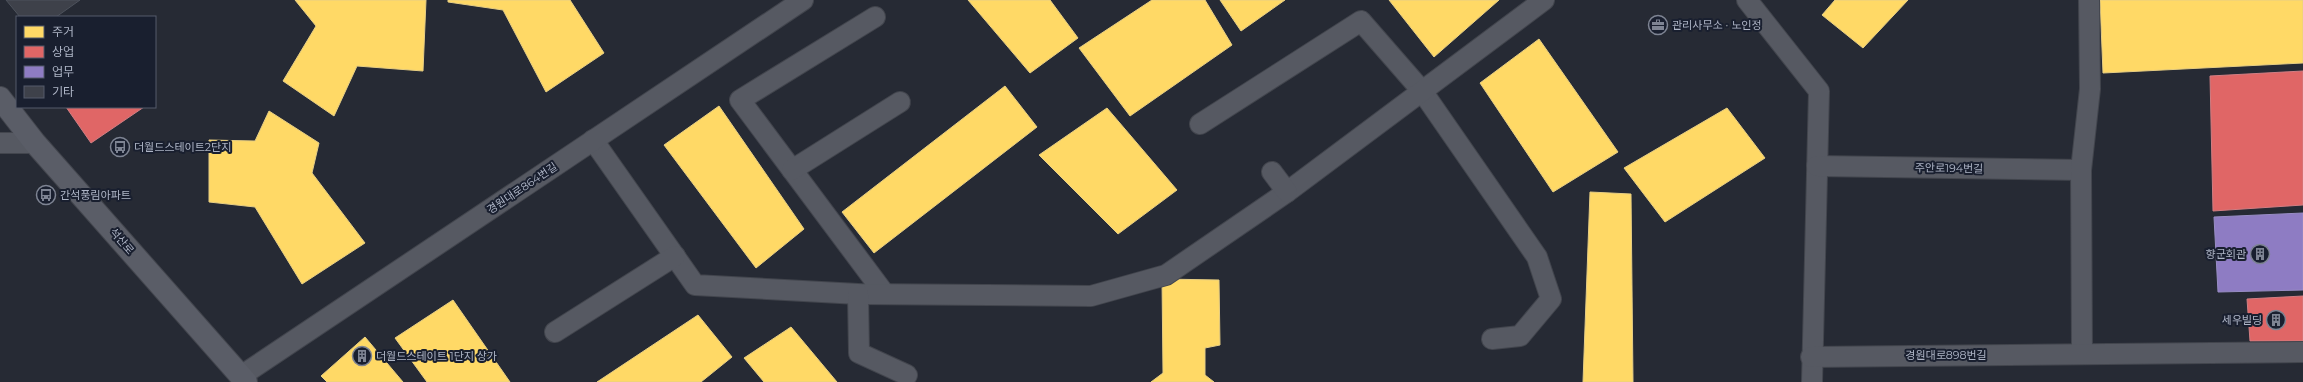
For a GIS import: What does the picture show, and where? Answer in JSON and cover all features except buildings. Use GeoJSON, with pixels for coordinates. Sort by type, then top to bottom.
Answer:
{"type":"FeatureCollection","features":[{"type":"Feature","properties":{"kind":"street","name":"경원대로864번길"},"geometry":{"type":"LineString","coordinates":[[244,379],[593,140],[803,0]]}},
{"type":"Feature","properties":{"kind":"street"},"geometry":{"type":"LineString","coordinates":[[593,140],[695,285],[858,294],[884,293],[1091,296],[1166,275],[1287,192],[1544,0]]}},
{"type":"Feature","properties":{"kind":"street"},"geometry":{"type":"LineString","coordinates":[[1747,0],[1819,91],[1811,357],[1812,382]]}},
{"type":"Feature","properties":{"kind":"street"},"geometry":{"type":"LineString","coordinates":[[2082,354],[2081,170],[2090,89],[2089,0]]}},
{"type":"Feature","properties":{"kind":"street"},"geometry":{"type":"LineString","coordinates":[[875,17],[740,100],[884,293]]}},
{"type":"Feature","properties":{"kind":"street"},"geometry":{"type":"LineString","coordinates":[[1200,124],[1361,22],[1422,91],[1537,257],[1551,299],[1520,336],[1492,339]]}},
{"type":"Feature","properties":{"kind":"street","name":"석산로"},"geometry":{"type":"LineString","coordinates":[[0,98],[35,143],[244,379]]}},
{"type":"Feature","properties":{"kind":"street"},"geometry":{"type":"LineString","coordinates":[[792,170],[900,102]]}},
{"type":"Feature","properties":{"kind":"street"},"geometry":{"type":"LineString","coordinates":[[0,143],[35,143]]}},
{"type":"Feature","properties":{"kind":"street","name":"주안로194번길"},"geometry":{"type":"LineString","coordinates":[[1817,166],[2081,170]]}},
{"type":"Feature","properties":{"kind":"street"},"geometry":{"type":"LineString","coordinates":[[1272,172],[1287,192]]}},
{"type":"Feature","properties":{"kind":"street"},"geometry":{"type":"LineString","coordinates":[[555,332],[674,256]]}},
{"type":"Feature","properties":{"kind":"street"},"geometry":{"type":"LineString","coordinates":[[858,294],[859,353],[907,375]]}},
{"type":"Feature","properties":{"kind":"street","name":"경원대로898번길"},"geometry":{"type":"LineString","coordinates":[[1811,357],[2303,352]]}},
{"type":"Feature","properties":{"kind":"place","name":"관리사무소 · 노인정"},"geometry":{"type":"Point","coordinates":[1658,25]}},
{"type":"Feature","properties":{"kind":"place","name":"더월드스테이트2단지"},"geometry":{"type":"Point","coordinates":[120,147]}},
{"type":"Feature","properties":{"kind":"place","name":"간석풍림아파트"},"geometry":{"type":"Point","coordinates":[46,195]}},
{"type":"Feature","properties":{"kind":"place","name":"향군회관"},"geometry":{"type":"Point","coordinates":[2260,254]}},
{"type":"Feature","properties":{"kind":"place","name":"세우빌딩"},"geometry":{"type":"Point","coordinates":[2276,320]}},
{"type":"Feature","properties":{"kind":"place","name":"더월드스테이트 1단지 상가"},"geometry":{"type":"Point","coordinates":[362,356]}}]}
